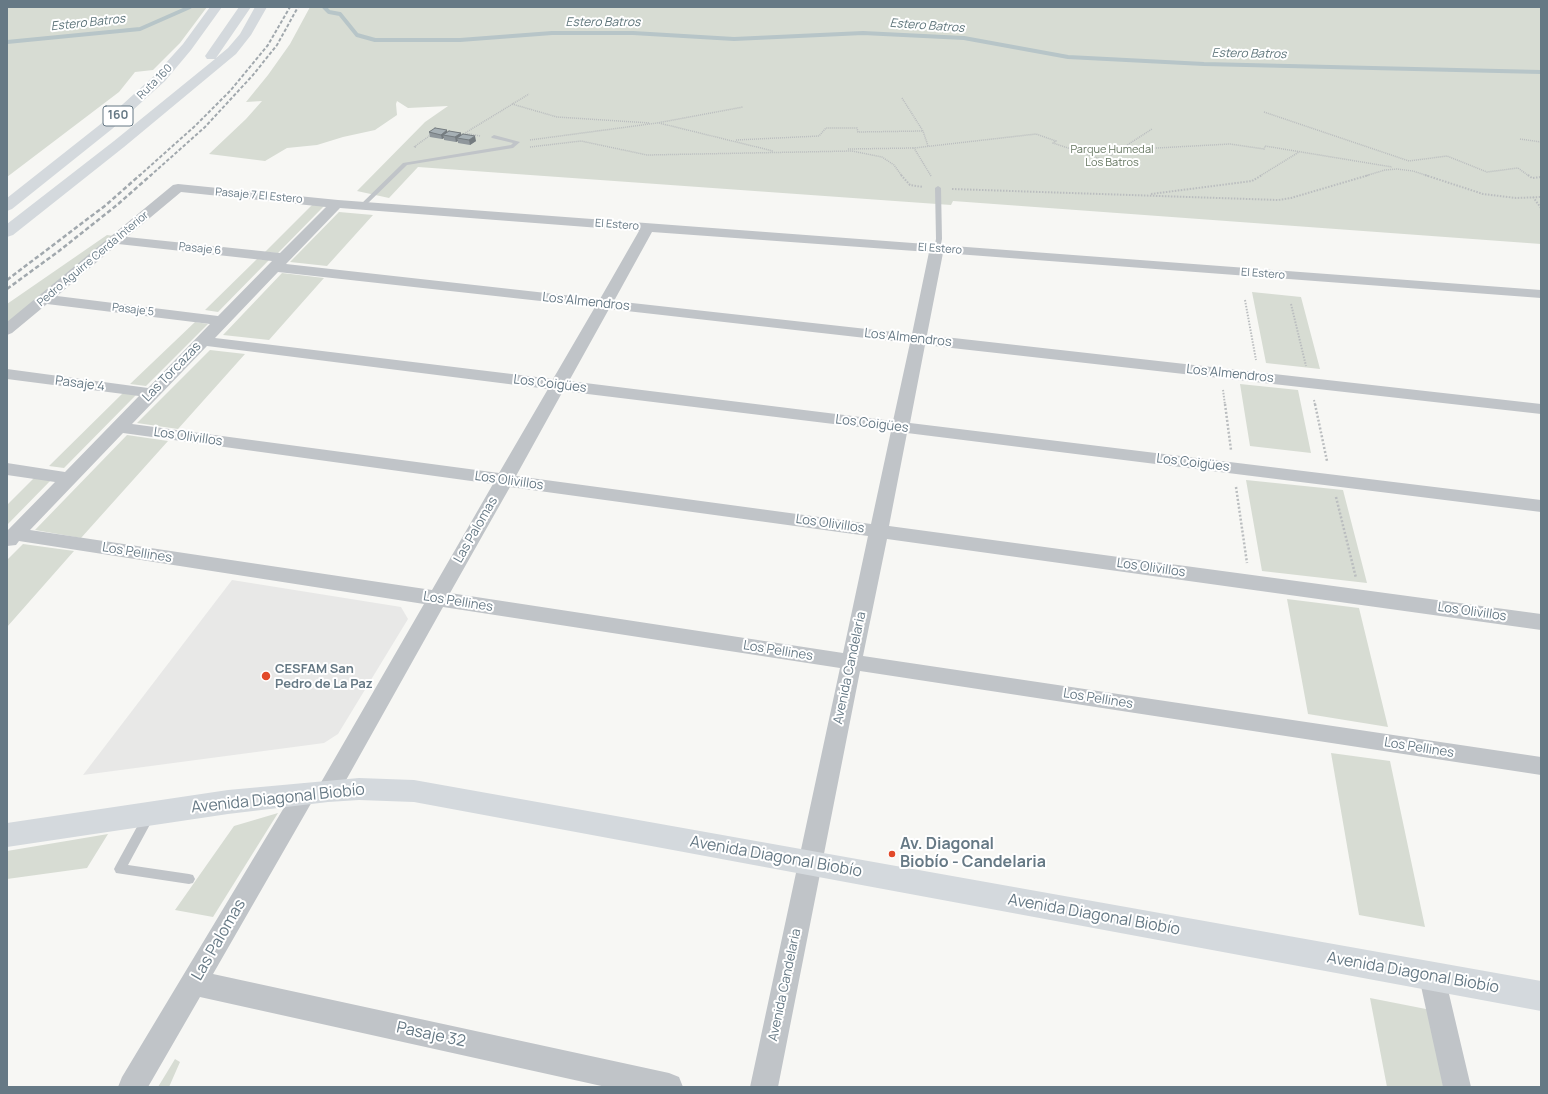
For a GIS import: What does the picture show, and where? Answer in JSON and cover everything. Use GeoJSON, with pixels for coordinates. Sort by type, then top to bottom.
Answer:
{"type":"FeatureCollection","features":[{"type":"Feature","properties":{"kind":"main road","name":"Ruta 160"},"geometry":{"type":"LineString","coordinates":[[157,111],[232,51],[245,35],[261,7]]}},
{"type":"Feature","properties":{"kind":"main road","name":"Ruta 160"},"geometry":{"type":"LineString","coordinates":[[7,206],[107,126],[160,78],[187,47],[215,8]]}},
{"type":"Feature","properties":{"kind":"main road","name":"Ruta 160"},"geometry":{"type":"LineString","coordinates":[[7,232],[119,144],[189,81],[207,62],[244,8]]}},
{"type":"Feature","properties":{"kind":"main road","name":"Avenida Diagonal Biobío"},"geometry":{"type":"LineString","coordinates":[[7,835],[228,802],[316,792],[358,789],[441,795],[810,864],[1541,996]]}},
{"type":"Feature","properties":{"kind":"street","name":"Pasaje 7 El Estero"},"geometry":{"type":"LineString","coordinates":[[178,188],[338,204]]}},
{"type":"Feature","properties":{"kind":"street","name":"Pedro Aguirre Cerda Interior"},"geometry":{"type":"LineString","coordinates":[[7,330],[178,188]]}},
{"type":"Feature","properties":{"kind":"street","name":"El Estero"},"geometry":{"type":"LineString","coordinates":[[338,204],[1541,294]]}},
{"type":"Feature","properties":{"kind":"street","name":"Las Torcazas"},"geometry":{"type":"LineString","coordinates":[[11,538],[279,262],[334,206],[338,204]]}},
{"type":"Feature","properties":{"kind":"street","name":"Las Palomas"},"geometry":{"type":"LineString","coordinates":[[132,1087],[194,983],[316,792],[436,599],[648,227]]}},
{"type":"Feature","properties":{"kind":"street","name":"Pasaje 6"},"geometry":{"type":"LineString","coordinates":[[116,240],[279,262]]}},
{"type":"Feature","properties":{"kind":"street","name":"Avenida Candelaria"},"geometry":{"type":"LineString","coordinates":[[764,1087],[937,249]]}},
{"type":"Feature","properties":{"kind":"street","name":"Los Almendros"},"geometry":{"type":"LineString","coordinates":[[279,262],[605,304],[1541,409]]}},
{"type":"Feature","properties":{"kind":"street","name":"Pasaje 5"},"geometry":{"type":"LineString","coordinates":[[44,300],[223,321]]}},
{"type":"Feature","properties":{"kind":"street","name":"Los Coigües"},"geometry":{"type":"LineString","coordinates":[[202,342],[1541,506]]}},
{"type":"Feature","properties":{"kind":"street","name":"Pasaje 4"},"geometry":{"type":"LineString","coordinates":[[7,374],[152,393]]}},
{"type":"Feature","properties":{"kind":"street","name":"Los Olivillos"},"geometry":{"type":"LineString","coordinates":[[118,428],[1541,622]]}},
{"type":"Feature","properties":{"kind":"street"},"geometry":{"type":"LineString","coordinates":[[7,469],[69,478]]}},
{"type":"Feature","properties":{"kind":"street","name":"Los Pellines"},"geometry":{"type":"LineString","coordinates":[[11,538],[436,599],[1541,766]]}},
{"type":"Feature","properties":{"kind":"street"},"geometry":{"type":"LineString","coordinates":[[1432,976],[1458,1087]]}},
{"type":"Feature","properties":{"kind":"street","name":"Pasaje 32"},"geometry":{"type":"LineString","coordinates":[[194,983],[669,1087]]}},
{"type":"Feature","properties":{"kind":"lane"},"geometry":{"type":"LineString","coordinates":[[494,137],[517,142]]}},
{"type":"Feature","properties":{"kind":"lane"},"geometry":{"type":"LineString","coordinates":[[363,205],[406,164],[513,146],[517,142]]}},
{"type":"Feature","properties":{"kind":"lane"},"geometry":{"type":"LineString","coordinates":[[937,249],[939,239],[938,188]]}},
{"type":"Feature","properties":{"kind":"lane"},"geometry":{"type":"LineString","coordinates":[[150,814],[120,869],[189,879]]}},
{"type":"Feature","properties":{"kind":"path"},"geometry":{"type":"LineString","coordinates":[[485,137],[465,133],[529,94]]}},
{"type":"Feature","properties":{"kind":"path"},"geometry":{"type":"LineString","coordinates":[[902,98],[923,131],[928,146]]}},
{"type":"Feature","properties":{"kind":"path"},"geometry":{"type":"LineString","coordinates":[[512,104],[557,117],[657,123],[776,151]]}},
{"type":"Feature","properties":{"kind":"path"},"geometry":{"type":"LineString","coordinates":[[460,134],[506,144],[657,123],[743,107]]}},
{"type":"Feature","properties":{"kind":"path"},"geometry":{"type":"LineString","coordinates":[[1264,112],[1408,161],[1447,156],[1487,172],[1518,168],[1532,178],[1541,177]]}},
{"type":"Feature","properties":{"kind":"path"},"geometry":{"type":"LineString","coordinates":[[733,140],[819,136],[826,128],[857,128],[858,132],[923,131]]}},
{"type":"Feature","properties":{"kind":"path"},"geometry":{"type":"LineString","coordinates":[[840,150],[853,148],[914,148],[1036,134],[1056,142],[1053,143],[1104,160],[1152,129]]}},
{"type":"Feature","properties":{"kind":"path"},"geometry":{"type":"LineString","coordinates":[[432,134],[414,147],[446,153],[441,157]]}},
{"type":"Feature","properties":{"kind":"path"},"geometry":{"type":"LineString","coordinates":[[1520,139],[1541,142]]}},
{"type":"Feature","properties":{"kind":"path"},"geometry":{"type":"LineString","coordinates":[[524,148],[572,141],[587,142],[647,155],[840,150],[864,152],[882,157],[894,165],[903,179],[910,185],[938,188],[1285,199],[1385,170],[1400,169]]}},
{"type":"Feature","properties":{"kind":"path"},"geometry":{"type":"LineString","coordinates":[[1119,150],[1230,144],[1264,149],[1265,146],[1413,170],[1482,194],[1505,197],[1541,197]]}},
{"type":"Feature","properties":{"kind":"path"},"geometry":{"type":"LineString","coordinates":[[914,148],[938,188]]}},
{"type":"Feature","properties":{"kind":"path"},"geometry":{"type":"LineString","coordinates":[[1143,195],[1252,181],[1300,151]]}},
{"type":"Feature","properties":{"kind":"path"},"geometry":{"type":"LineString","coordinates":[[1533,197],[1541,208]]}},
{"type":"Feature","properties":{"kind":"path"},"geometry":{"type":"LineString","coordinates":[[1246,300],[1260,378]]}},
{"type":"Feature","properties":{"kind":"path"},"geometry":{"type":"LineString","coordinates":[[1290,304],[1361,597]]}},
{"type":"Feature","properties":{"kind":"shaded area","name":"CESFAM San Pedro de La Paz"},"geometry":{"type":"Polygon","coordinates":[[[232,580],[401,607],[408,619],[338,734],[324,743],[83,775],[232,580]]]}},
{"type":"Feature","properties":{"kind":"green space"},"geometry":{"type":"Polygon","coordinates":[[[7,7],[207,7],[180,43],[153,70],[135,72],[119,92],[7,177],[7,7]]]}},
{"type":"Feature","properties":{"kind":"green space","name":"Parque Humedal Los Batros"},"geometry":{"type":"Polygon","coordinates":[[[310,7],[1541,7],[1541,244],[953,201],[951,205],[418,167],[389,198],[357,191],[425,122],[448,106],[408,108],[397,101],[397,115],[375,130],[343,137],[317,145],[287,148],[265,161],[209,154],[246,119],[262,101],[246,102],[268,75],[290,44],[310,7]]]}},
{"type":"Feature","properties":{"kind":"green space"},"geometry":{"type":"Polygon","coordinates":[[[314,203],[326,204],[278,253],[265,252],[314,203]]]}},
{"type":"Feature","properties":{"kind":"green space"},"geometry":{"type":"Polygon","coordinates":[[[339,212],[373,215],[327,266],[290,262],[339,212]]]}},
{"type":"Feature","properties":{"kind":"green space"},"geometry":{"type":"Polygon","coordinates":[[[107,235],[114,236],[7,324],[7,304],[107,235]]]}},
{"type":"Feature","properties":{"kind":"green space"},"geometry":{"type":"Polygon","coordinates":[[[257,259],[269,260],[218,312],[205,310],[257,259]]]}},
{"type":"Feature","properties":{"kind":"green space"},"geometry":{"type":"Polygon","coordinates":[[[282,273],[324,278],[269,340],[223,335],[282,273]]]}},
{"type":"Feature","properties":{"kind":"green space"},"geometry":{"type":"Polygon","coordinates":[[[1252,292],[1301,297],[1320,369],[1266,363],[1252,292]]]}},
{"type":"Feature","properties":{"kind":"green space"},"geometry":{"type":"Polygon","coordinates":[[[195,322],[208,324],[146,386],[130,384],[195,322]]]}},
{"type":"Feature","properties":{"kind":"green space"},"geometry":{"type":"Polygon","coordinates":[[[210,350],[245,354],[178,429],[137,423],[210,350]]]}},
{"type":"Feature","properties":{"kind":"green space"},"geometry":{"type":"Polygon","coordinates":[[[1240,384],[1298,390],[1311,453],[1250,446],[1240,384]]]}},
{"type":"Feature","properties":{"kind":"green space"},"geometry":{"type":"Polygon","coordinates":[[[123,393],[136,395],[64,468],[49,466],[123,393]]]}},
{"type":"Feature","properties":{"kind":"green space"},"geometry":{"type":"Polygon","coordinates":[[[127,435],[168,441],[81,538],[35,530],[127,435]]]}},
{"type":"Feature","properties":{"kind":"green space"},"geometry":{"type":"Polygon","coordinates":[[[35,477],[52,479],[7,525],[7,505],[35,477]]]}},
{"type":"Feature","properties":{"kind":"green space"},"geometry":{"type":"Polygon","coordinates":[[[1246,480],[1343,490],[1367,583],[1262,571],[1246,480]]]}},
{"type":"Feature","properties":{"kind":"green space"},"geometry":{"type":"Polygon","coordinates":[[[23,544],[74,551],[7,627],[7,560],[23,544]]]}},
{"type":"Feature","properties":{"kind":"green space"},"geometry":{"type":"Polygon","coordinates":[[[1287,599],[1359,608],[1388,727],[1308,714],[1287,599]]]}},
{"type":"Feature","properties":{"kind":"green space"},"geometry":{"type":"Polygon","coordinates":[[[1331,753],[1390,761],[1425,927],[1359,915],[1331,753]]]}},
{"type":"Feature","properties":{"kind":"green space"},"geometry":{"type":"Polygon","coordinates":[[[278,813],[213,917],[175,910],[234,826],[278,813]]]}},
{"type":"Feature","properties":{"kind":"green space"},"geometry":{"type":"Polygon","coordinates":[[[108,834],[87,868],[7,879],[7,851],[108,834]]]}},
{"type":"Feature","properties":{"kind":"green space"},"geometry":{"type":"Polygon","coordinates":[[[1370,998],[1431,1010],[1447,1087],[1387,1087],[1370,998]]]}},
{"type":"Feature","properties":{"kind":"green space"},"geometry":{"type":"Polygon","coordinates":[[[175,1059],[180,1062],[169,1087],[158,1087],[175,1059]]]}},
{"type":"Feature","properties":{"kind":"building"},"geometry":{"type":"Polygon","coordinates":[[[435,128],[447,130],[441,135],[429,132],[435,128]]]}},
{"type":"Feature","properties":{"kind":"building"},"geometry":{"type":"Polygon","coordinates":[[[449,131],[461,133],[455,137],[443,135],[449,131]]]}},
{"type":"Feature","properties":{"kind":"building"},"geometry":{"type":"Polygon","coordinates":[[[463,134],[475,136],[469,140],[457,138],[463,134]]]}},
{"type":"Feature","properties":{"kind":"waterway","name":"Estero Batros"},"geometry":{"type":"LineString","coordinates":[[7,42],[140,29],[190,7]]}},
{"type":"Feature","properties":{"kind":"waterway","name":"Estero Batros"},"geometry":{"type":"LineString","coordinates":[[324,7],[329,12],[340,14],[357,35],[375,40],[460,40],[552,33],[633,33],[734,39],[863,33],[964,38],[1068,57],[1204,64],[1541,72]]}},
{"type":"Feature","properties":{"kind":"railway"},"geometry":{"type":"LineString","coordinates":[[139,176],[195,126],[230,91],[268,45],[290,7]]}},
{"type":"Feature","properties":{"kind":"railway"},"geometry":{"type":"LineString","coordinates":[[150,176],[205,127],[253,75],[277,45],[298,7]]}},
{"type":"Feature","properties":{"kind":"railway"},"geometry":{"type":"LineString","coordinates":[[7,280],[106,205],[140,175]]}},
{"type":"Feature","properties":{"kind":"railway"},"geometry":{"type":"LineString","coordinates":[[7,289],[59,251],[117,205],[151,175]]}},
{"type":"Feature","properties":{"kind":"place","name":"CESFAM San Pedro de La Paz"},"geometry":{"type":"Point","coordinates":[266,676]}},
{"type":"Feature","properties":{"kind":"place","name":"Av. Diagonal Biobío - Candelaria"},"geometry":{"type":"Point","coordinates":[892,854]}}]}
